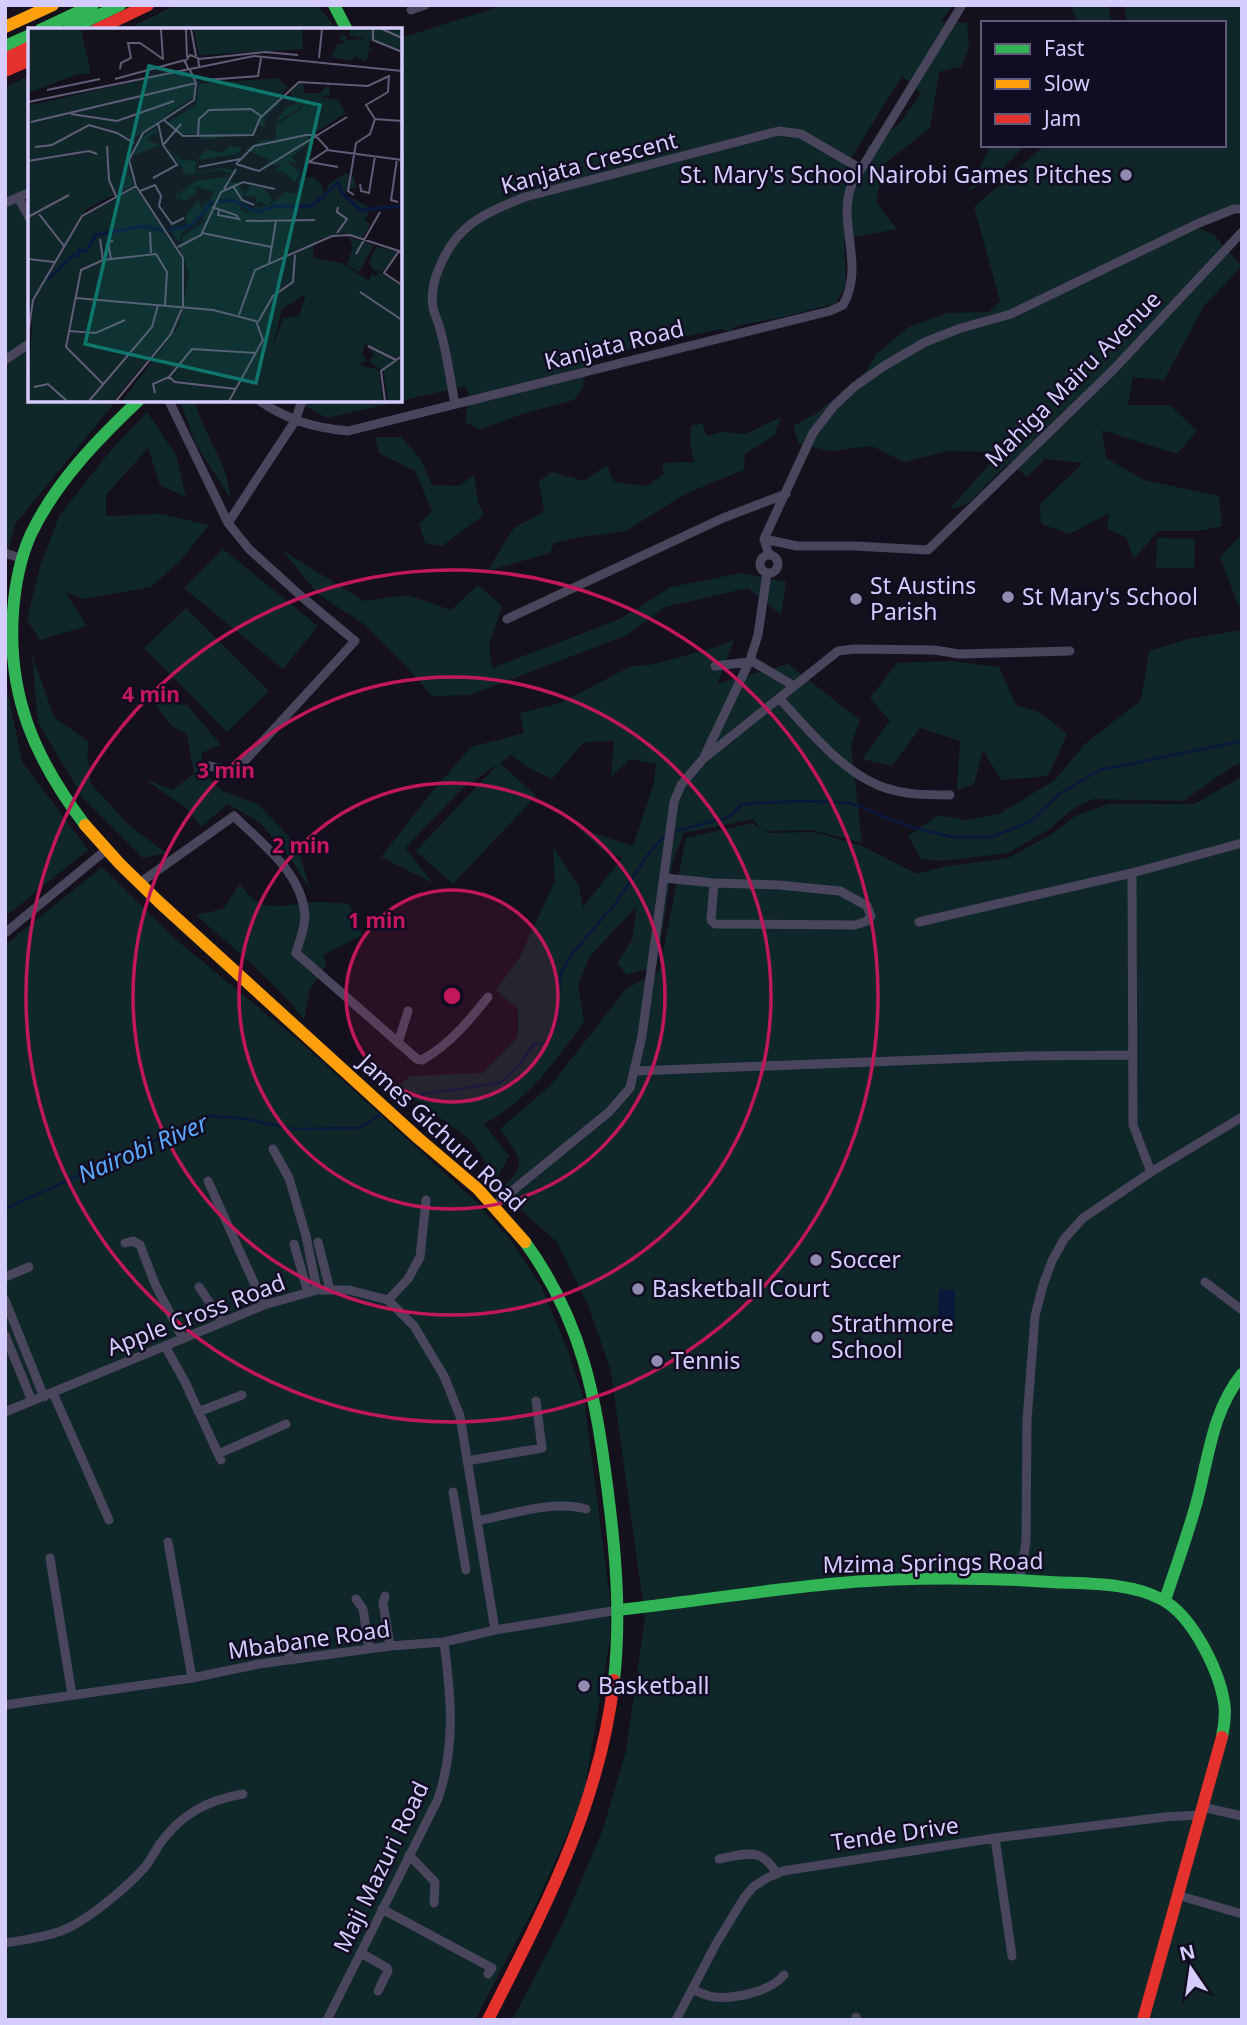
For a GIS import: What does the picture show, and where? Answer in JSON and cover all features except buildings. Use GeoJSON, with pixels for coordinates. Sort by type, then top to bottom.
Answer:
{"type":"FeatureCollection","features":[{"type":"Feature","properties":{"kind":"main road"},"geometry":{"type":"LineString","coordinates":[[5,27],[53,5]]}},
{"type":"Feature","properties":{"kind":"main road"},"geometry":{"type":"LineString","coordinates":[[44,28],[93,5]]}},
{"type":"Feature","properties":{"kind":"main road"},"geometry":{"type":"LineString","coordinates":[[72,28],[120,5]]}},
{"type":"Feature","properties":{"kind":"main road"},"geometry":{"type":"LineString","coordinates":[[100,28],[148,5]]}},
{"type":"Feature","properties":{"kind":"main road"},"geometry":{"type":"LineString","coordinates":[[335,6],[346,28]]}},
{"type":"Feature","properties":{"kind":"main road"},"geometry":{"type":"LineString","coordinates":[[5,46],[28,36]]}},
{"type":"Feature","properties":{"kind":"main road"},"geometry":{"type":"LineString","coordinates":[[5,59],[28,48]]}},
{"type":"Feature","properties":{"kind":"main road"},"geometry":{"type":"LineString","coordinates":[[5,71],[28,61]]}},
{"type":"Feature","properties":{"kind":"main road","name":"James Gichuru Road"},"geometry":{"type":"LineString","coordinates":[[137,402],[102,435],[67,476],[30,538],[10,622],[13,684],[23,722],[50,776],[106,850],[388,1111],[495,1206],[528,1246],[548,1275],[564,1306],[582,1355],[601,1442],[618,1610],[607,1727],[583,1817],[545,1905],[488,2020]]}},
{"type":"Feature","properties":{"kind":"main road"},"geometry":{"type":"LineString","coordinates":[[1143,2020],[1223,1731],[1225,1712],[1222,1689],[1215,1670],[1189,1626],[1165,1600],[1198,1496],[1213,1422],[1225,1394],[1242,1374]]}},
{"type":"Feature","properties":{"kind":"main road","name":"Mzima Springs Road"},"geometry":{"type":"LineString","coordinates":[[618,1610],[884,1580],[1020,1578],[1093,1584],[1153,1595],[1165,1600]]}},
{"type":"Feature","properties":{"kind":"street"},"geometry":{"type":"LineString","coordinates":[[411,10],[425,5]]}},
{"type":"Feature","properties":{"kind":"street"},"geometry":{"type":"LineString","coordinates":[[861,169],[962,5]]}},
{"type":"Feature","properties":{"kind":"street","name":"Kanjata Crescent"},"geometry":{"type":"LineString","coordinates":[[455,404],[433,307],[433,285],[441,261],[455,237],[468,224],[488,212],[526,197],[779,131],[801,134],[861,169]]}},
{"type":"Feature","properties":{"kind":"street","name":"Kanjata Road"},"geometry":{"type":"LineString","coordinates":[[262,402],[295,421],[321,429],[348,431],[373,427],[455,404],[830,311],[843,305],[853,282],[847,195],[861,169]]}},
{"type":"Feature","properties":{"kind":"street"},"geometry":{"type":"LineString","coordinates":[[5,203],[28,193]]}},
{"type":"Feature","properties":{"kind":"street"},"geometry":{"type":"LineString","coordinates":[[18,197],[28,215]]}},
{"type":"Feature","properties":{"kind":"street"},"geometry":{"type":"LineString","coordinates":[[495,1206],[609,1112],[630,1088],[635,1071],[676,794],[703,759],[750,661],[758,635],[767,573],[774,571],[778,565],[776,558],[769,555],[764,540],[813,433],[834,406],[854,387],[925,342],[961,328],[1011,314],[1199,223],[1234,209],[1242,209]]}},
{"type":"Feature","properties":{"kind":"street","name":"Mahiga Mairu Avenue"},"geometry":{"type":"LineString","coordinates":[[764,540],[797,547],[855,546],[929,550],[1114,369],[1242,232]]}},
{"type":"Feature","properties":{"kind":"street"},"geometry":{"type":"LineString","coordinates":[[5,360],[28,344]]}},
{"type":"Feature","properties":{"kind":"street"},"geometry":{"type":"LineString","coordinates":[[169,402],[228,523],[249,548],[355,641],[240,766],[230,770],[209,766]]}},
{"type":"Feature","properties":{"kind":"street"},"geometry":{"type":"LineString","coordinates":[[228,523],[295,421],[302,402]]}},
{"type":"Feature","properties":{"kind":"street"},"geometry":{"type":"LineString","coordinates":[[507,620],[723,518],[786,494]]}},
{"type":"Feature","properties":{"kind":"street"},"geometry":{"type":"LineString","coordinates":[[5,553],[23,559]]}},
{"type":"Feature","properties":{"kind":"street"},"geometry":{"type":"LineString","coordinates":[[703,759],[838,651],[934,650],[959,654],[1070,651]]}},
{"type":"Feature","properties":{"kind":"street"},"geometry":{"type":"LineString","coordinates":[[715,666],[750,661],[794,685]]}},
{"type":"Feature","properties":{"kind":"street"},"geometry":{"type":"LineString","coordinates":[[779,698],[843,763],[862,776],[880,786],[899,791],[950,795]]}},
{"type":"Feature","properties":{"kind":"street"},"geometry":{"type":"LineString","coordinates":[[141,882],[234,816],[282,862],[295,883],[305,917],[296,953],[417,1059],[422,1060],[459,1033],[488,997]]}},
{"type":"Feature","properties":{"kind":"street"},"geometry":{"type":"LineString","coordinates":[[919,922],[1132,873],[1242,843]]}},
{"type":"Feature","properties":{"kind":"street"},"geometry":{"type":"LineString","coordinates":[[5,933],[106,850]]}},
{"type":"Feature","properties":{"kind":"street"},"geometry":{"type":"LineString","coordinates":[[1132,873],[1133,1125],[1151,1172]]}},
{"type":"Feature","properties":{"kind":"street"},"geometry":{"type":"LineString","coordinates":[[665,878],[840,891],[867,906],[871,916],[867,921],[855,925],[715,924],[711,920],[714,883]]}},
{"type":"Feature","properties":{"kind":"street"},"geometry":{"type":"LineString","coordinates":[[398,1042],[408,1011]]}},
{"type":"Feature","properties":{"kind":"street"},"geometry":{"type":"LineString","coordinates":[[635,1071],[1050,1055],[1132,1055]]}},
{"type":"Feature","properties":{"kind":"street"},"geometry":{"type":"LineString","coordinates":[[1020,1578],[1026,1542],[1027,1420],[1035,1316],[1042,1284],[1064,1239],[1083,1219],[1151,1172],[1242,1117]]}},
{"type":"Feature","properties":{"kind":"street"},"geometry":{"type":"LineString","coordinates":[[273,1149],[289,1178],[306,1236],[313,1292]]}},
{"type":"Feature","properties":{"kind":"street"},"geometry":{"type":"LineString","coordinates":[[208,1181],[264,1305]]}},
{"type":"Feature","properties":{"kind":"street"},"geometry":{"type":"LineString","coordinates":[[426,1200],[420,1257],[408,1279],[388,1300],[414,1326],[444,1377],[460,1416],[495,1630]]}},
{"type":"Feature","properties":{"kind":"street"},"geometry":{"type":"LineString","coordinates":[[125,1243],[133,1241],[140,1245],[155,1284],[183,1339]]}},
{"type":"Feature","properties":{"kind":"street"},"geometry":{"type":"LineString","coordinates":[[318,1242],[330,1290]]}},
{"type":"Feature","properties":{"kind":"street"},"geometry":{"type":"LineString","coordinates":[[294,1244],[313,1292]]}},
{"type":"Feature","properties":{"kind":"street"},"geometry":{"type":"LineString","coordinates":[[5,1276],[29,1267]]}},
{"type":"Feature","properties":{"kind":"street"},"geometry":{"type":"LineString","coordinates":[[1205,1282],[1242,1310]]}},
{"type":"Feature","properties":{"kind":"street"},"geometry":{"type":"LineString","coordinates":[[199,1287],[223,1322]]}},
{"type":"Feature","properties":{"kind":"street","name":"Apple Cross Road"},"geometry":{"type":"LineString","coordinates":[[5,1412],[264,1305],[330,1290],[349,1290],[388,1300]]}},
{"type":"Feature","properties":{"kind":"street"},"geometry":{"type":"LineString","coordinates":[[5,1300],[109,1520]]}},
{"type":"Feature","properties":{"kind":"street"},"geometry":{"type":"LineString","coordinates":[[5,1335],[32,1401]]}},
{"type":"Feature","properties":{"kind":"street"},"geometry":{"type":"LineString","coordinates":[[165,1346],[219,1457],[286,1424]]}},
{"type":"Feature","properties":{"kind":"street"},"geometry":{"type":"LineString","coordinates":[[198,1412],[242,1395]]}},
{"type":"Feature","properties":{"kind":"street"},"geometry":{"type":"LineString","coordinates":[[467,1461],[542,1448],[536,1401]]}},
{"type":"Feature","properties":{"kind":"street"},"geometry":{"type":"LineString","coordinates":[[453,1492],[466,1570]]}},
{"type":"Feature","properties":{"kind":"street"},"geometry":{"type":"LineString","coordinates":[[477,1521],[558,1506],[586,1509]]}},
{"type":"Feature","properties":{"kind":"street"},"geometry":{"type":"LineString","coordinates":[[167,1542],[192,1678]]}},
{"type":"Feature","properties":{"kind":"street"},"geometry":{"type":"LineString","coordinates":[[462,1547],[481,1543]]}},
{"type":"Feature","properties":{"kind":"street"},"geometry":{"type":"LineString","coordinates":[[50,1558],[72,1695]]}},
{"type":"Feature","properties":{"kind":"street"},"geometry":{"type":"LineString","coordinates":[[385,1596],[383,1603],[390,1646]]}},
{"type":"Feature","properties":{"kind":"street"},"geometry":{"type":"LineString","coordinates":[[356,1599],[363,1609],[369,1649]]}},
{"type":"Feature","properties":{"kind":"street","name":"Mbabane Road"},"geometry":{"type":"LineString","coordinates":[[5,1705],[192,1678],[292,1660],[390,1646],[444,1642],[495,1630],[618,1610]]}},
{"type":"Feature","properties":{"kind":"street","name":"Maji Mazuri Road"},"geometry":{"type":"LineString","coordinates":[[327,2020],[438,1799],[450,1755],[450,1707],[444,1642]]}},
{"type":"Feature","properties":{"kind":"street"},"geometry":{"type":"LineString","coordinates":[[283,1643],[292,1660]]}},
{"type":"Feature","properties":{"kind":"street"},"geometry":{"type":"LineString","coordinates":[[5,1943],[61,1931],[86,1916],[116,1895],[146,1866],[157,1847],[180,1819],[208,1802],[243,1794]]}},
{"type":"Feature","properties":{"kind":"street","name":"Tende Drive"},"geometry":{"type":"LineString","coordinates":[[676,2020],[727,1923],[744,1898],[753,1887],[777,1874],[811,1866],[995,1838],[1201,1811],[1242,1815]]}},
{"type":"Feature","properties":{"kind":"street"},"geometry":{"type":"LineString","coordinates":[[995,1838],[1012,1956]]}},
{"type":"Feature","properties":{"kind":"street"},"geometry":{"type":"LineString","coordinates":[[719,1859],[757,1854],[770,1862],[777,1874]]}},
{"type":"Feature","properties":{"kind":"street"},"geometry":{"type":"LineString","coordinates":[[409,1855],[435,1882],[434,1903]]}},
{"type":"Feature","properties":{"kind":"street"},"geometry":{"type":"LineString","coordinates":[[1177,1895],[1242,1914]]}},
{"type":"Feature","properties":{"kind":"street"},"geometry":{"type":"LineString","coordinates":[[382,1909],[492,1968],[488,1975]]}},
{"type":"Feature","properties":{"kind":"street"},"geometry":{"type":"LineString","coordinates":[[360,1953],[387,1968],[378,1991]]}},
{"type":"Feature","properties":{"kind":"street"},"geometry":{"type":"LineString","coordinates":[[692,1989],[708,1996],[726,1997],[774,1985],[784,1975]]}},
{"type":"Feature","properties":{"kind":"green space"},"geometry":{"type":"Polygon","coordinates":[[[176,5],[317,5],[336,28],[129,28],[176,5]]]}},
{"type":"Feature","properties":{"kind":"green space"},"geometry":{"type":"Polygon","coordinates":[[[504,5],[953,5],[941,21],[967,23],[969,47],[962,66],[939,72],[930,128],[884,164],[876,202],[897,229],[844,239],[846,285],[836,303],[780,318],[739,325],[729,331],[720,329],[585,359],[583,387],[574,400],[522,414],[480,430],[465,422],[469,393],[465,386],[402,401],[402,38],[504,5]],[[902,76],[846,166],[845,174],[860,189],[867,147],[899,124],[921,94],[902,76]]]}},
{"type":"Feature","properties":{"kind":"green space"},"geometry":{"type":"Polygon","coordinates":[[[1071,5],[1108,5],[1112,21],[1076,21],[1071,5]]]}},
{"type":"Feature","properties":{"kind":"green space"},"geometry":{"type":"Polygon","coordinates":[[[1124,5],[1242,5],[1242,205],[1198,228],[1214,235],[1242,266],[1204,306],[1164,380],[1133,377],[1128,405],[1170,405],[1197,431],[1177,454],[1102,430],[1106,458],[1144,480],[1219,496],[1222,526],[1199,531],[1158,531],[1134,559],[1126,537],[1107,529],[1109,513],[1070,534],[1041,524],[1040,504],[1083,463],[1045,459],[1027,477],[1010,462],[967,504],[949,510],[1000,452],[947,451],[904,462],[872,446],[830,451],[799,444],[793,426],[817,413],[867,370],[876,354],[909,327],[947,313],[989,312],[1000,301],[974,207],[1043,147],[1226,147],[1226,21],[1127,21],[1124,5]]]}},
{"type":"Feature","properties":{"kind":"green space"},"geometry":{"type":"Polygon","coordinates":[[[28,77],[28,402],[115,402],[15,524],[5,564],[5,87],[28,77]]]}},
{"type":"Feature","properties":{"kind":"green space"},"geometry":{"type":"Polygon","coordinates":[[[990,147],[1024,147],[1003,168],[968,192],[990,147]]]}},
{"type":"Feature","properties":{"kind":"green space"},"geometry":{"type":"Polygon","coordinates":[[[180,402],[195,402],[225,473],[231,499],[196,445],[180,402]]]}},
{"type":"Feature","properties":{"kind":"green space"},"geometry":{"type":"Polygon","coordinates":[[[298,402],[396,402],[327,418],[298,402]]]}},
{"type":"Feature","properties":{"kind":"green space"},"geometry":{"type":"Polygon","coordinates":[[[147,412],[176,455],[186,497],[160,485],[148,448],[106,495],[106,516],[161,514],[209,525],[180,561],[151,587],[84,599],[65,592],[87,626],[40,640],[27,620],[40,567],[59,516],[111,450],[147,412]]]}},
{"type":"Feature","properties":{"kind":"green space"},"geometry":{"type":"Polygon","coordinates":[[[781,417],[775,435],[745,454],[744,470],[685,494],[626,531],[554,543],[550,553],[487,571],[514,528],[544,512],[539,481],[552,472],[584,481],[607,465],[614,482],[647,486],[664,474],[662,463],[694,462],[690,441],[691,426],[702,423],[707,436],[722,432],[746,434],[781,417]]]}},
{"type":"Feature","properties":{"kind":"green space"},"geometry":{"type":"Polygon","coordinates":[[[375,437],[401,437],[420,458],[432,485],[459,486],[474,475],[478,502],[484,515],[442,546],[425,543],[419,524],[432,511],[415,471],[379,453],[375,437]]]}},
{"type":"Feature","properties":{"kind":"green space"},"geometry":{"type":"Polygon","coordinates":[[[1242,534],[1242,608],[1238,605],[1220,557],[1242,534]]]}},
{"type":"Feature","properties":{"kind":"green space"},"geometry":{"type":"Polygon","coordinates":[[[1157,538],[1195,539],[1194,568],[1156,568],[1157,538]]]}},
{"type":"Feature","properties":{"kind":"green space"},"geometry":{"type":"Polygon","coordinates":[[[223,549],[318,626],[283,669],[184,588],[223,549]]]}},
{"type":"Feature","properties":{"kind":"green space"},"geometry":{"type":"Polygon","coordinates":[[[282,550],[364,601],[407,595],[451,610],[478,585],[502,606],[489,645],[492,668],[620,619],[671,587],[741,573],[786,582],[781,615],[748,588],[665,607],[627,635],[470,695],[432,696],[364,624],[318,594],[282,550]]]}},
{"type":"Feature","properties":{"kind":"green space"},"geometry":{"type":"Polygon","coordinates":[[[186,608],[269,691],[227,732],[144,648],[186,608]]]}},
{"type":"Feature","properties":{"kind":"green space"},"geometry":{"type":"Polygon","coordinates":[[[1242,630],[1242,763],[1233,766],[1183,801],[1093,799],[1074,808],[1048,830],[1008,853],[944,861],[921,859],[908,836],[938,815],[967,820],[999,814],[1055,780],[1085,744],[1141,700],[1149,651],[1188,639],[1242,630]]]}},
{"type":"Feature","properties":{"kind":"green space"},"geometry":{"type":"Polygon","coordinates":[[[734,640],[717,684],[788,664],[860,720],[851,745],[862,843],[813,830],[763,831],[814,832],[862,846],[917,874],[942,867],[1008,858],[1052,834],[1075,816],[1109,804],[1195,804],[1242,776],[1242,2020],[512,2020],[562,1925],[603,1829],[626,1751],[645,1618],[611,1371],[588,1305],[557,1242],[514,1204],[497,1193],[514,1175],[519,1162],[514,1149],[500,1129],[551,1085],[626,989],[659,971],[686,838],[752,823],[761,829],[753,819],[684,833],[673,861],[657,966],[627,975],[617,963],[632,940],[637,906],[589,957],[578,985],[584,1022],[528,1091],[501,1114],[484,1124],[509,1156],[497,1178],[470,1140],[397,1086],[411,1076],[483,1073],[518,1037],[518,1009],[496,990],[520,957],[555,881],[553,847],[578,884],[583,907],[622,858],[604,851],[578,828],[633,846],[654,783],[656,764],[630,759],[611,777],[614,741],[584,742],[552,779],[527,767],[511,755],[500,763],[536,796],[453,884],[416,851],[498,764],[463,788],[405,848],[433,883],[381,857],[471,747],[524,733],[520,713],[561,703],[631,666],[650,665],[734,640]]]}},
{"type":"Feature","properties":{"kind":"green space"},"geometry":{"type":"Polygon","coordinates":[[[32,655],[54,717],[89,742],[87,753],[91,784],[129,825],[166,853],[143,858],[83,798],[38,722],[32,655]]]}},
{"type":"Feature","properties":{"kind":"green space"},"geometry":{"type":"Polygon","coordinates":[[[950,661],[999,667],[1016,705],[1041,713],[1067,734],[1048,776],[1001,780],[983,750],[974,784],[957,790],[960,741],[920,728],[892,766],[862,759],[890,721],[870,698],[897,663],[950,661]]]}},
{"type":"Feature","properties":{"kind":"green space"},"geometry":{"type":"Polygon","coordinates":[[[5,679],[22,762],[88,850],[5,917],[5,679]]]}},
{"type":"Feature","properties":{"kind":"green space"},"geometry":{"type":"Polygon","coordinates":[[[153,702],[187,705],[221,745],[201,753],[205,774],[222,791],[258,804],[297,845],[310,889],[289,856],[259,822],[228,804],[201,827],[186,808],[143,778],[172,790],[194,774],[187,734],[172,726],[153,702]]]}},
{"type":"Feature","properties":{"kind":"green space"},"geometry":{"type":"Polygon","coordinates":[[[102,867],[174,938],[299,1041],[473,1199],[510,1239],[541,1286],[568,1351],[584,1399],[610,1599],[610,1639],[583,1798],[538,1900],[475,2020],[5,2020],[5,945],[102,867]]]}},
{"type":"Feature","properties":{"kind":"green space"},"geometry":{"type":"Polygon","coordinates":[[[240,884],[248,894],[265,905],[315,902],[349,904],[362,935],[323,955],[327,964],[310,989],[304,1019],[266,978],[196,915],[223,909],[240,884]]]}},
{"type":"Feature","properties":{"kind":"water"},"geometry":{"type":"Polygon","coordinates":[[[939,1289],[955,1290],[954,1323],[938,1322],[939,1289]]]}},
{"type":"Feature","properties":{"kind":"waterway"},"geometry":{"type":"LineString","coordinates":[[673,832],[729,817],[742,804],[800,801],[851,803],[907,826],[952,837],[992,837],[1031,821],[1059,794],[1100,770],[1242,741]]}},
{"type":"Feature","properties":{"kind":"waterway","name":"Nairobi River"},"geometry":{"type":"LineString","coordinates":[[391,1109],[424,1094],[500,1083],[519,1066],[533,1045],[548,1042],[558,1020],[560,974],[573,953],[615,904],[649,853],[667,833]]}},
{"type":"Feature","properties":{"kind":"waterway","name":"Nairobi River"},"geometry":{"type":"LineString","coordinates":[[5,1209],[208,1116],[241,1118],[293,1129],[359,1128],[385,1112]]}},
{"type":"Feature","properties":{"kind":"traffic: fast"},"geometry":{"type":"LineString","coordinates":[[44,28],[93,5]]}},
{"type":"Feature","properties":{"kind":"traffic: fast"},"geometry":{"type":"LineString","coordinates":[[72,28],[120,5]]}},
{"type":"Feature","properties":{"kind":"traffic: fast"},"geometry":{"type":"LineString","coordinates":[[334,5],[346,28]]}},
{"type":"Feature","properties":{"kind":"traffic: fast"},"geometry":{"type":"LineString","coordinates":[[5,46],[28,36]]}},
{"type":"Feature","properties":{"kind":"traffic: fast"},"geometry":{"type":"LineString","coordinates":[[85,825],[52,776],[39,751],[20,699],[12,643],[15,592],[27,543],[52,497],[93,447],[137,402]]}},
{"type":"Feature","properties":{"kind":"traffic: fast"},"geometry":{"type":"LineString","coordinates":[[525,1242],[561,1302],[574,1332],[592,1393],[611,1516],[615,1563],[617,1633],[614,1680]]}},
{"type":"Feature","properties":{"kind":"traffic: fast"},"geometry":{"type":"LineString","coordinates":[[1165,1600],[1193,1513],[1218,1419],[1242,1374]]}},
{"type":"Feature","properties":{"kind":"traffic: fast"},"geometry":{"type":"LineString","coordinates":[[618,1610],[802,1587],[884,1580],[996,1579],[1135,1589],[1149,1593],[1173,1607],[1204,1647],[1223,1696],[1225,1713],[1222,1737]]}},
{"type":"Feature","properties":{"kind":"traffic: slow"},"geometry":{"type":"LineString","coordinates":[[5,27],[53,5]]}},
{"type":"Feature","properties":{"kind":"traffic: slow"},"geometry":{"type":"LineString","coordinates":[[85,825],[159,902],[418,1138],[478,1189],[525,1242]]}},
{"type":"Feature","properties":{"kind":"traffic: jam"},"geometry":{"type":"LineString","coordinates":[[100,28],[148,5]]}},
{"type":"Feature","properties":{"kind":"traffic: jam"},"geometry":{"type":"LineString","coordinates":[[5,59],[28,48]]}},
{"type":"Feature","properties":{"kind":"traffic: jam"},"geometry":{"type":"LineString","coordinates":[[5,71],[28,61]]}},
{"type":"Feature","properties":{"kind":"traffic: jam"},"geometry":{"type":"LineString","coordinates":[[488,2020],[549,1897],[583,1813],[607,1726],[614,1680]]}},
{"type":"Feature","properties":{"kind":"traffic: jam"},"geometry":{"type":"LineString","coordinates":[[1143,2020],[1222,1737]]}},
{"type":"Feature","properties":{"kind":"place","name":"St. Mary's School Nairobi Games Pitches"},"geometry":{"type":"Point","coordinates":[1126,175]}},
{"type":"Feature","properties":{"kind":"place","name":"St Mary's School"},"geometry":{"type":"Point","coordinates":[1008,597]}},
{"type":"Feature","properties":{"kind":"place","name":"St Austins Parish"},"geometry":{"type":"Point","coordinates":[856,599]}},
{"type":"Feature","properties":{"kind":"place","name":"Soccer"},"geometry":{"type":"Point","coordinates":[816,1260]}},
{"type":"Feature","properties":{"kind":"place","name":"Basketball Court"},"geometry":{"type":"Point","coordinates":[638,1289]}},
{"type":"Feature","properties":{"kind":"place","name":"Strathmore School"},"geometry":{"type":"Point","coordinates":[817,1337]}},
{"type":"Feature","properties":{"kind":"place","name":"Tennis"},"geometry":{"type":"Point","coordinates":[657,1361]}},
{"type":"Feature","properties":{"kind":"place","name":"Basketball"},"geometry":{"type":"Point","coordinates":[584,1686]}}]}
